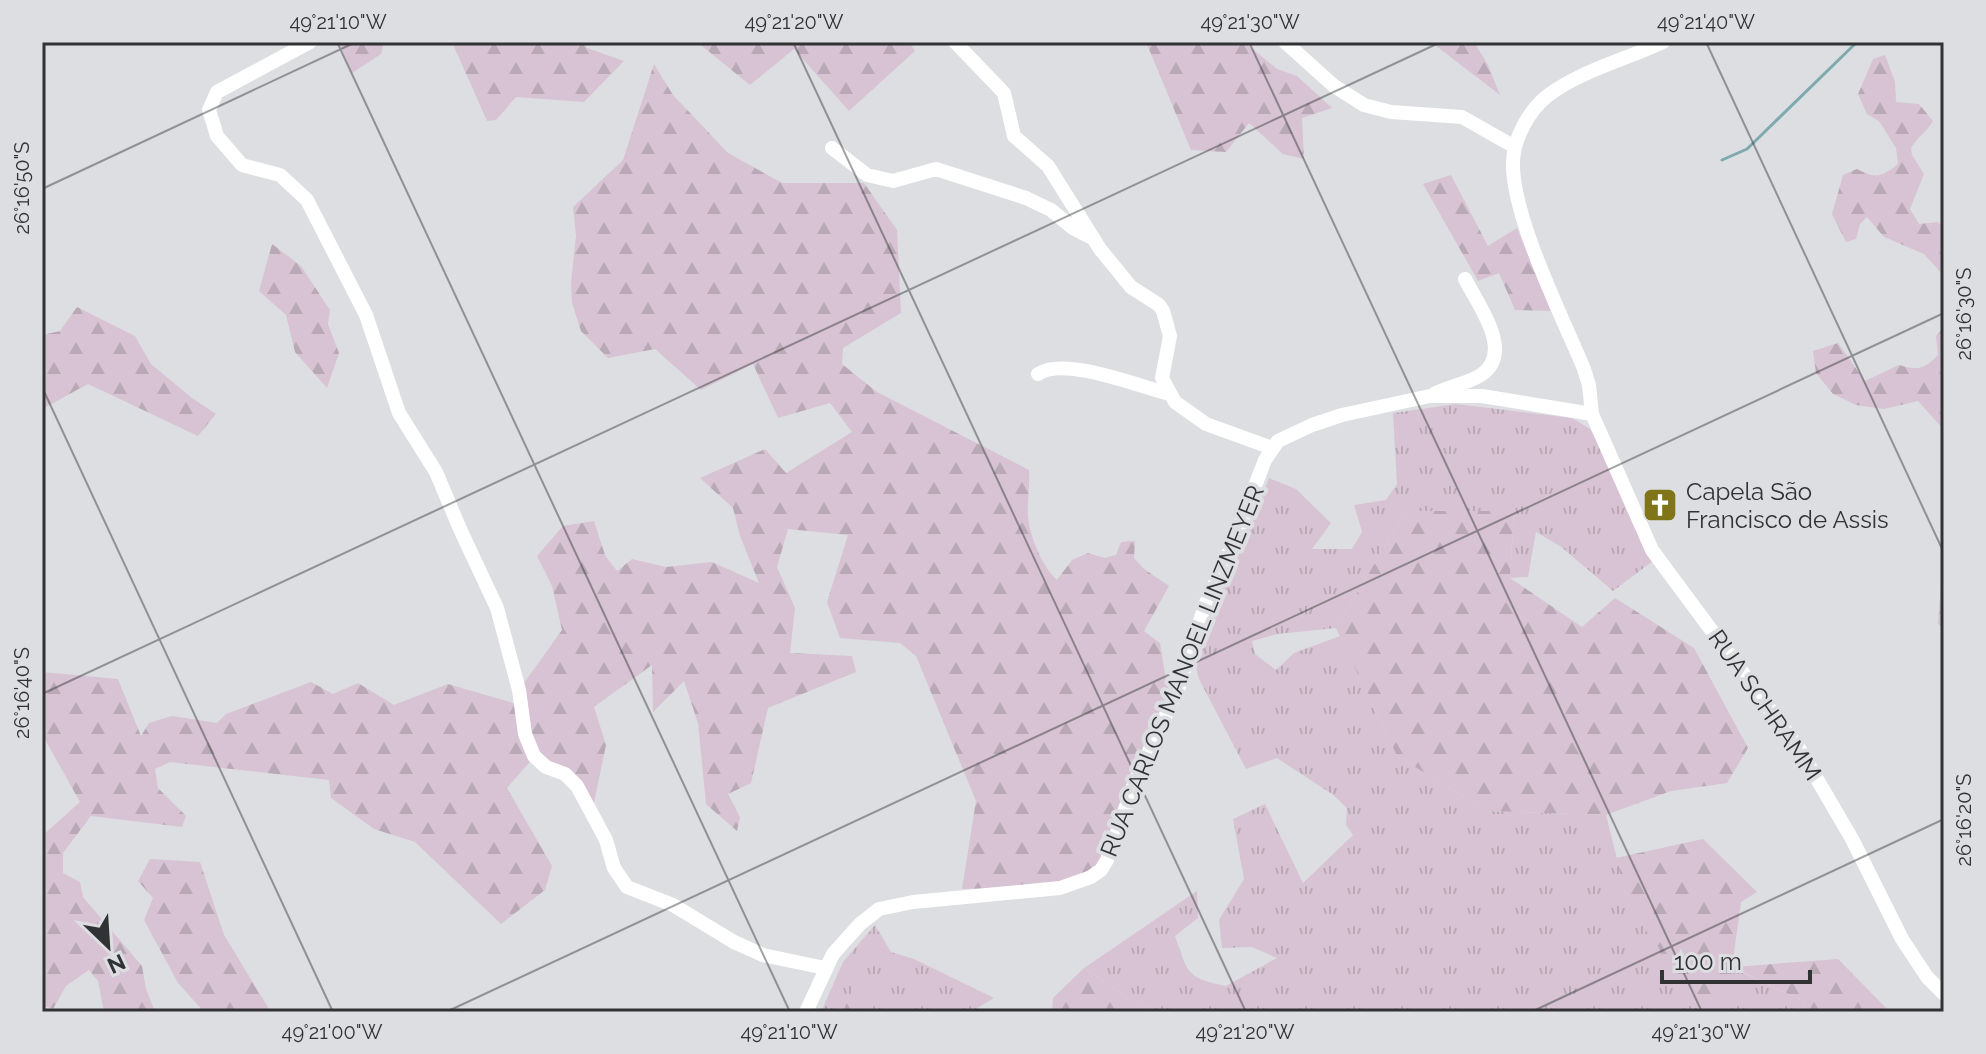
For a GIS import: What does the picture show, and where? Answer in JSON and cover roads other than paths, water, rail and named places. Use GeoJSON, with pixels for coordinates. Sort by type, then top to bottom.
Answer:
{"type":"FeatureCollection","features":[{"type":"Feature","properties":{"kind":"street"},"geometry":{"type":"LineString","coordinates":[[310,42],[217,92],[211,102],[210,117],[217,136],[242,165],[280,175],[307,200],[318,218],[366,315],[399,413],[436,472],[497,608],[519,690],[525,734],[534,756],[546,767],[565,774],[577,786],[606,840],[614,868],[627,887],[681,909],[734,942],[755,951],[825,968]]}},
{"type":"Feature","properties":{"kind":"street"},"geometry":{"type":"LineString","coordinates":[[955,42],[1004,93],[1014,136],[1048,166],[1125,281],[1163,311],[1170,336],[1162,378],[1169,394],[1184,411],[1206,424],[1272,448],[1289,435],[1342,415],[1430,396],[1483,374],[1496,353],[1494,336],[1465,279]]}},
{"type":"Feature","properties":{"kind":"street"},"geometry":{"type":"LineString","coordinates":[[1285,42],[1334,86],[1364,105],[1391,112],[1462,117],[1515,147],[1529,117],[1553,92],[1663,42]]}},
{"type":"Feature","properties":{"kind":"street","name":"RUA SCHRAMM"},"geometry":{"type":"LineString","coordinates":[[1515,147],[1513,160],[1518,200],[1529,235],[1584,369],[1592,414],[1642,531],[1657,559],[1795,742],[1852,839],[1902,939],[1927,977],[1944,994]]}},
{"type":"Feature","properties":{"kind":"street"},"geometry":{"type":"LineString","coordinates":[[832,148],[867,175],[893,181],[936,169],[1026,198],[1051,210],[1073,228],[1094,239]]}},
{"type":"Feature","properties":{"kind":"street"},"geometry":{"type":"LineString","coordinates":[[1038,374],[1051,368],[1085,370],[1169,394]]}},
{"type":"Feature","properties":{"kind":"street"},"geometry":{"type":"LineString","coordinates":[[1430,396],[1482,396],[1592,414]]}},
{"type":"Feature","properties":{"kind":"street","name":"RUA CARLOS MANOEL LINZMEYER"},"geometry":{"type":"LineString","coordinates":[[806,1012],[833,954],[860,924],[887,906],[1060,888],[1083,881],[1101,870],[1135,781],[1179,687],[1205,605],[1272,448]]}},
{"type":"Feature","properties":{"kind":"waterway"},"geometry":{"type":"LineString","coordinates":[[1722,160],[1747,149],[1857,42]]}},
{"type":"Feature","properties":{"kind":"place","name":"Capela São Francisco de Assis"},"geometry":{"type":"Point","coordinates":[1660,505]}}]}
